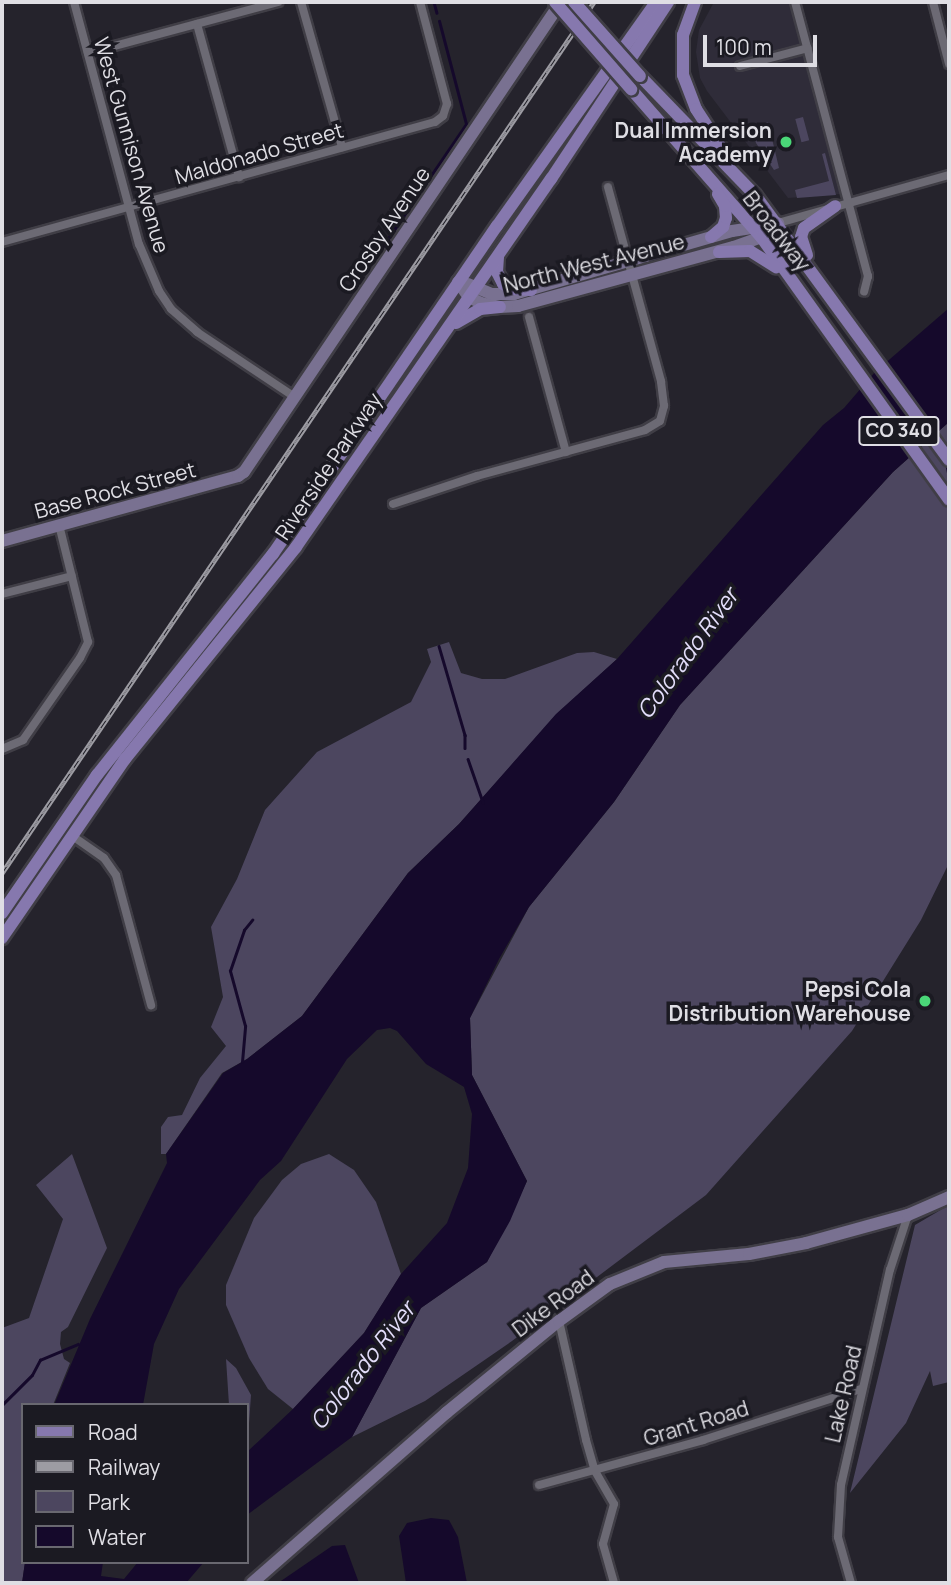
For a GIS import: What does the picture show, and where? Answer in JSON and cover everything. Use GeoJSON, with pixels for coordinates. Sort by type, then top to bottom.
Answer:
{"type":"FeatureCollection","features":[{"type":"Feature","properties":{"kind":"main road","name":"Broadway"},"geometry":{"type":"LineString","coordinates":[[555,2],[761,237],[949,500]]}},
{"type":"Feature","properties":{"kind":"main road","name":"Broadway"},"geometry":{"type":"LineString","coordinates":[[574,2],[778,223],[949,460]]}},
{"type":"Feature","properties":{"kind":"main road","name":"Riverside Parkway"},"geometry":{"type":"LineString","coordinates":[[2,938],[65,831],[138,720],[273,554],[458,282],[656,2]]}},
{"type":"Feature","properties":{"kind":"main road","name":"Riverside Parkway"},"geometry":{"type":"LineString","coordinates":[[2,913],[65,831],[275,575],[500,252],[668,2]]}},
{"type":"Feature","properties":{"kind":"main road"},"geometry":{"type":"LineString","coordinates":[[695,2],[681,47],[686,87],[707,126],[755,195]]}},
{"type":"Feature","properties":{"kind":"main road"},"geometry":{"type":"LineString","coordinates":[[698,164],[725,206],[723,227],[711,237]]}},
{"type":"Feature","properties":{"kind":"main road"},"geometry":{"type":"LineString","coordinates":[[830,295],[809,258],[801,237],[807,224],[835,206]]}},
{"type":"Feature","properties":{"kind":"main road"},"geometry":{"type":"LineString","coordinates":[[719,252],[750,251],[762,255],[808,304]]}},
{"type":"Feature","properties":{"kind":"main road"},"geometry":{"type":"LineString","coordinates":[[500,252],[496,267],[500,281],[513,289],[531,290]]}},
{"type":"Feature","properties":{"kind":"main road"},"geometry":{"type":"LineString","coordinates":[[441,338],[469,313],[500,307]]}},
{"type":"Feature","properties":{"kind":"street","name":"West Gunnison Avenue"},"geometry":{"type":"LineString","coordinates":[[74,2],[147,266],[171,309],[197,332],[295,397]]}},
{"type":"Feature","properties":{"kind":"street"},"geometry":{"type":"LineString","coordinates":[[88,53],[278,2]]}},
{"type":"Feature","properties":{"kind":"street"},"geometry":{"type":"LineString","coordinates":[[301,2],[342,147]]}},
{"type":"Feature","properties":{"kind":"street","name":"Maldonado Street"},"geometry":{"type":"LineString","coordinates":[[2,242],[430,124],[443,116],[446,97],[420,2]]}},
{"type":"Feature","properties":{"kind":"street","name":"Crosby Avenue"},"geometry":{"type":"LineString","coordinates":[[238,476],[250,465],[561,2]]}},
{"type":"Feature","properties":{"kind":"street"},"geometry":{"type":"LineString","coordinates":[[795,2],[868,276],[864,292]]}},
{"type":"Feature","properties":{"kind":"street"},"geometry":{"type":"LineString","coordinates":[[933,2],[949,64]]}},
{"type":"Feature","properties":{"kind":"street"},"geometry":{"type":"LineString","coordinates":[[197,23],[239,177]]}},
{"type":"Feature","properties":{"kind":"street"},"geometry":{"type":"LineString","coordinates":[[740,66],[808,48]]}},
{"type":"Feature","properties":{"kind":"street","name":"North West Avenue"},"geometry":{"type":"LineString","coordinates":[[472,292],[498,295],[531,290],[711,237],[778,223],[949,175]]}},
{"type":"Feature","properties":{"kind":"street"},"geometry":{"type":"LineString","coordinates":[[393,504],[651,428],[662,416],[662,381],[608,187]]}},
{"type":"Feature","properties":{"kind":"street","name":"North West Avenue"},"geometry":{"type":"LineString","coordinates":[[458,282],[500,307],[528,304],[719,252],[761,237],[778,223]]}},
{"type":"Feature","properties":{"kind":"street"},"geometry":{"type":"LineString","coordinates":[[529,317],[566,452]]}},
{"type":"Feature","properties":{"kind":"street","name":"Base Rock Street"},"geometry":{"type":"LineString","coordinates":[[2,541],[238,476]]}},
{"type":"Feature","properties":{"kind":"street"},"geometry":{"type":"LineString","coordinates":[[2,749],[23,740],[74,667],[88,642],[59,525]]}},
{"type":"Feature","properties":{"kind":"street"},"geometry":{"type":"LineString","coordinates":[[2,594],[72,576]]}},
{"type":"Feature","properties":{"kind":"street"},"geometry":{"type":"LineString","coordinates":[[65,831],[104,858],[116,875],[151,1005]]}},
{"type":"Feature","properties":{"kind":"street","name":"Dike Road"},"geometry":{"type":"LineString","coordinates":[[252,1583],[354,1491],[559,1321],[610,1284],[651,1265],[764,1252],[908,1216],[949,1197]]}},
{"type":"Feature","properties":{"kind":"street","name":"Lake Road"},"geometry":{"type":"LineString","coordinates":[[851,1583],[838,1524],[841,1485],[890,1270],[908,1216]]}},
{"type":"Feature","properties":{"kind":"street"},"geometry":{"type":"LineString","coordinates":[[559,1321],[595,1471],[614,1504],[603,1544],[614,1583]]}},
{"type":"Feature","properties":{"kind":"street","name":"Grant Road"},"geometry":{"type":"LineString","coordinates":[[539,1485],[595,1471],[861,1389]]}},
{"type":"Feature","properties":{"kind":"shaded area","name":"Dual Immersion Academy"},"geometry":{"type":"Polygon","coordinates":[[[714,2],[789,2],[841,194],[788,198],[707,91],[700,78],[696,52],[699,30],[714,2]]]}},
{"type":"Feature","properties":{"kind":"green space"},"geometry":{"type":"Polygon","coordinates":[[[803,117],[809,140],[801,142],[795,119],[803,117]]]}},
{"type":"Feature","properties":{"kind":"green space"},"geometry":{"type":"Polygon","coordinates":[[[768,122],[779,168],[774,170],[756,143],[752,126],[768,122]]]}},
{"type":"Feature","properties":{"kind":"green space"},"geometry":{"type":"Polygon","coordinates":[[[825,153],[836,195],[797,198],[795,190],[829,181],[822,154],[825,153]]]}},
{"type":"Feature","properties":{"kind":"green space"},"geometry":{"type":"Polygon","coordinates":[[[949,422],[949,863],[921,920],[852,1031],[706,1195],[512,1341],[425,1401],[352,1437],[421,1308],[487,1262],[527,1181],[472,1075],[470,1018],[529,907],[614,802],[680,705],[893,472],[949,422]]]}},
{"type":"Feature","properties":{"kind":"green space"},"geometry":{"type":"Polygon","coordinates":[[[449,642],[461,673],[482,679],[505,679],[577,653],[594,652],[617,659],[556,715],[459,824],[408,873],[302,1016],[247,1059],[222,1073],[166,1154],[161,1154],[161,1127],[168,1117],[182,1115],[200,1078],[226,1046],[211,1027],[223,997],[211,927],[237,879],[265,810],[317,752],[411,702],[431,662],[427,649],[449,642]]]}},
{"type":"Feature","properties":{"kind":"green space"},"geometry":{"type":"Polygon","coordinates":[[[72,1154],[107,1248],[68,1327],[61,1332],[60,1344],[64,1359],[70,1363],[54,1403],[21,1403],[21,1564],[25,1564],[22,1583],[2,1583],[2,1328],[29,1318],[63,1219],[36,1185],[72,1154]]]}},
{"type":"Feature","properties":{"kind":"green space"},"geometry":{"type":"Polygon","coordinates":[[[329,1154],[354,1170],[376,1202],[401,1274],[364,1333],[293,1409],[268,1389],[249,1358],[226,1305],[226,1285],[254,1218],[282,1180],[301,1164],[329,1154]]]}},
{"type":"Feature","properties":{"kind":"green space"},"geometry":{"type":"Polygon","coordinates":[[[949,1205],[949,1382],[933,1386],[930,1371],[906,1423],[850,1493],[915,1225],[949,1205]]]}},
{"type":"Feature","properties":{"kind":"green space"},"geometry":{"type":"Polygon","coordinates":[[[226,1359],[236,1368],[251,1395],[248,1438],[248,1403],[229,1403],[226,1359]]]}},
{"type":"Feature","properties":{"kind":"water","name":"Colorado River"},"geometry":{"type":"Polygon","coordinates":[[[949,308],[949,422],[893,472],[680,705],[614,802],[529,907],[499,959],[470,1018],[472,1075],[527,1181],[510,1221],[487,1262],[421,1308],[352,1437],[248,1514],[248,1451],[293,1409],[364,1333],[401,1274],[447,1223],[468,1168],[472,1114],[464,1087],[426,1064],[397,1031],[390,1028],[377,1030],[347,1059],[281,1161],[260,1180],[179,1289],[154,1344],[143,1403],[55,1403],[90,1319],[167,1163],[166,1154],[223,1073],[247,1059],[302,1016],[408,873],[459,824],[556,714],[617,659],[823,425],[844,408],[875,372],[949,308]]]}},
{"type":"Feature","properties":{"kind":"water"},"geometry":{"type":"Polygon","coordinates":[[[431,1518],[449,1520],[458,1537],[467,1583],[406,1583],[399,1536],[407,1523],[431,1518]]]}},
{"type":"Feature","properties":{"kind":"water"},"geometry":{"type":"Polygon","coordinates":[[[345,1545],[359,1583],[278,1583],[332,1546],[345,1545]]]}},
{"type":"Feature","properties":{"kind":"water"},"geometry":{"type":"Polygon","coordinates":[[[25,1564],[103,1564],[101,1576],[124,1579],[136,1564],[202,1564],[186,1583],[22,1583],[25,1564]]]}},
{"type":"Feature","properties":{"kind":"waterway"},"geometry":{"type":"LineString","coordinates":[[434,2],[437,13]]}},
{"type":"Feature","properties":{"kind":"waterway"},"geometry":{"type":"LineString","coordinates":[[374,259],[466,124],[439,21]]}},
{"type":"Feature","properties":{"kind":"waterway"},"geometry":{"type":"LineString","coordinates":[[947,465],[949,475]]}},
{"type":"Feature","properties":{"kind":"waterway"},"geometry":{"type":"LineString","coordinates":[[439,646],[465,735],[465,748]]}},
{"type":"Feature","properties":{"kind":"waterway"},"geometry":{"type":"LineString","coordinates":[[468,759],[483,802]]}},
{"type":"Feature","properties":{"kind":"waterway"},"geometry":{"type":"LineString","coordinates":[[242,1062],[245,1026],[230,971],[244,930],[252,920]]}},
{"type":"Feature","properties":{"kind":"waterway"},"geometry":{"type":"LineString","coordinates":[[2,1405],[32,1375],[40,1360],[78,1344]]}},
{"type":"Feature","properties":{"kind":"railway"},"geometry":{"type":"LineString","coordinates":[[2,873],[594,2]]}},
{"type":"Feature","properties":{"kind":"place","name":"Dual Immersion Academy"},"geometry":{"type":"Point","coordinates":[786,142]}},
{"type":"Feature","properties":{"kind":"place","name":"Pepsi Cola Distribution Warehouse"},"geometry":{"type":"Point","coordinates":[925,1001]}}]}
